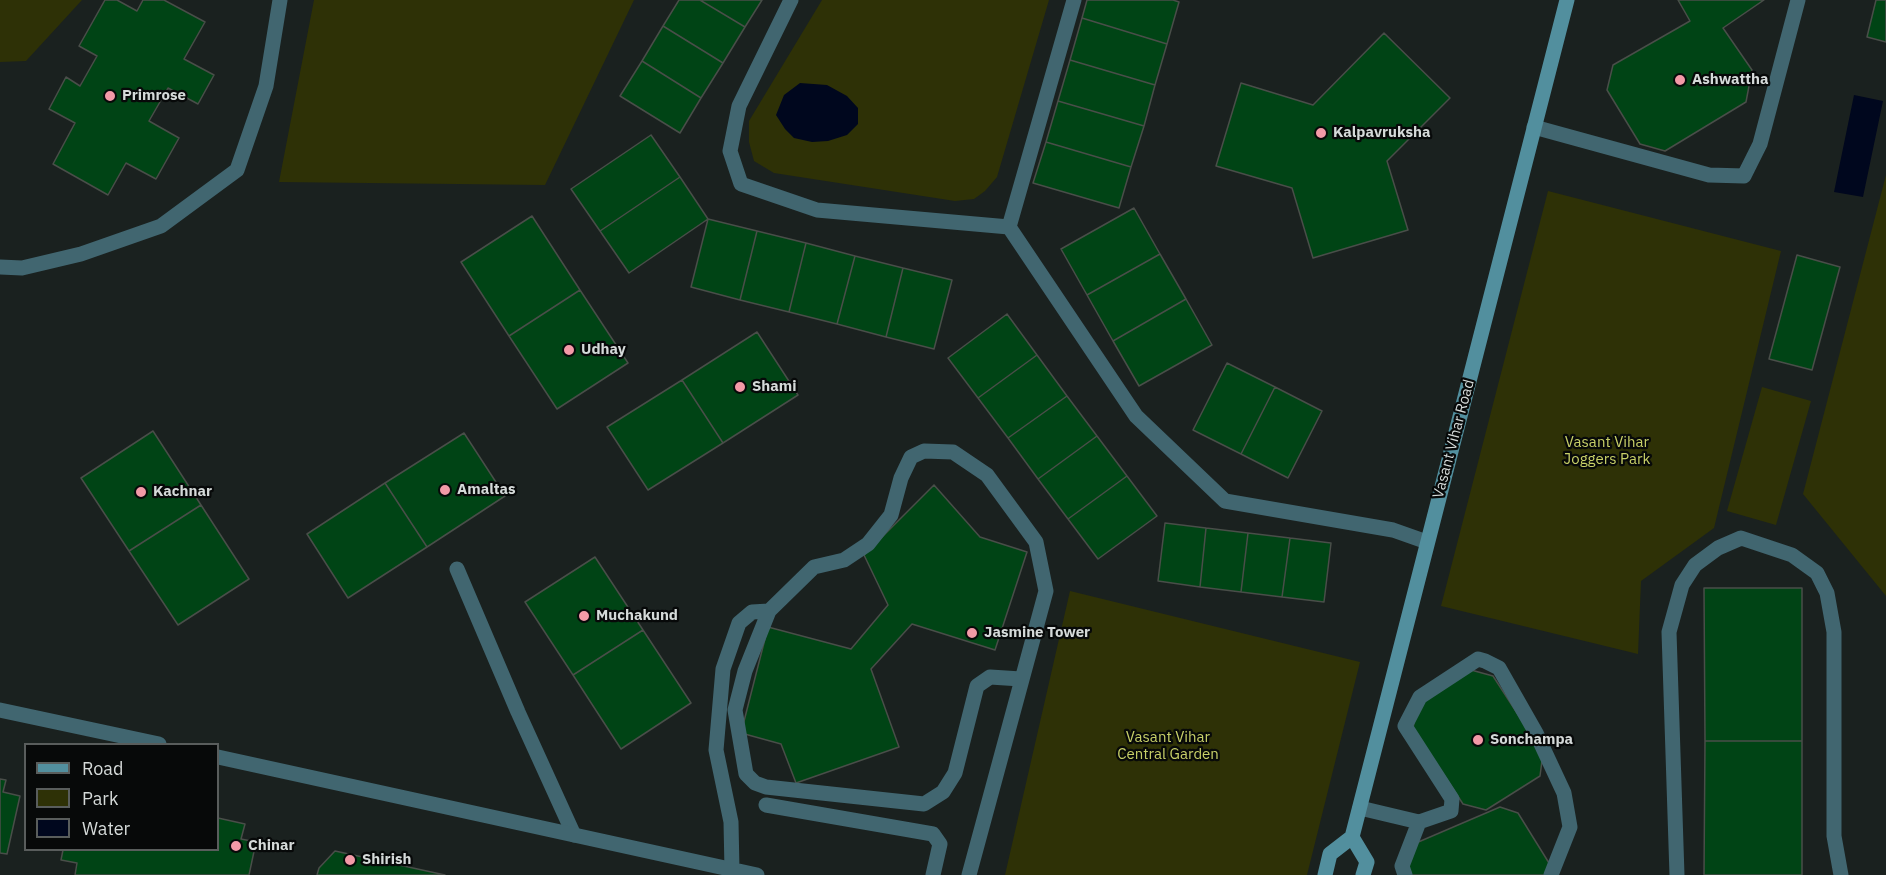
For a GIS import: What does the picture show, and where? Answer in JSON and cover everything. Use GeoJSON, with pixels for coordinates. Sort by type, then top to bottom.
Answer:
{"type":"FeatureCollection","features":[{"type":"Feature","properties":{"kind":"street"},"geometry":{"type":"LineString","coordinates":[[0,267],[22,268],[81,254],[161,226],[237,170],[266,86],[280,0]]}},
{"type":"Feature","properties":{"kind":"street"},"geometry":{"type":"LineString","coordinates":[[791,0],[739,106],[730,151],[741,184],[817,210],[1009,227]]}},
{"type":"Feature","properties":{"kind":"street"},"geometry":{"type":"LineString","coordinates":[[1074,0],[1009,227],[1136,416],[1225,501],[1393,530],[1427,542]]}},
{"type":"Feature","properties":{"kind":"street","name":"Vasant Vihar Road"},"geometry":{"type":"LineString","coordinates":[[1352,837],[1567,0]]}},
{"type":"Feature","properties":{"kind":"street"},"geometry":{"type":"LineString","coordinates":[[1534,127],[1709,175],[1744,176],[1760,144],[1798,0]]}},
{"type":"Feature","properties":{"kind":"street"},"geometry":{"type":"LineString","coordinates":[[969,875],[1046,591],[1036,542],[987,475],[953,452],[924,451],[911,457],[901,478],[891,515],[868,544],[844,560],[814,567],[769,611],[746,671],[735,710],[746,774],[755,783],[766,787],[924,804],[943,792],[955,773],[977,686],[990,677],[1022,679]]}},
{"type":"Feature","properties":{"kind":"street"},"geometry":{"type":"LineString","coordinates":[[1677,875],[1669,632],[1682,585],[1695,565],[1718,548],[1741,538],[1792,555],[1817,573],[1827,593],[1834,632],[1834,836],[1841,875]]}},
{"type":"Feature","properties":{"kind":"street"},"geometry":{"type":"LineString","coordinates":[[458,569],[518,712],[574,835]]}},
{"type":"Feature","properties":{"kind":"street"},"geometry":{"type":"LineString","coordinates":[[732,870],[731,822],[716,750],[723,669],[739,623],[752,612],[769,611]]}},
{"type":"Feature","properties":{"kind":"street"},"geometry":{"type":"LineString","coordinates":[[1360,807],[1419,822],[1451,811],[1452,799],[1405,726],[1420,697],[1478,659],[1485,661],[1499,668],[1536,733],[1563,793],[1570,827],[1551,875]]}},
{"type":"Feature","properties":{"kind":"street"},"geometry":{"type":"LineString","coordinates":[[0,710],[154,743]]}},
{"type":"Feature","properties":{"kind":"street"},"geometry":{"type":"LineString","coordinates":[[219,757],[757,875]]}},
{"type":"Feature","properties":{"kind":"street"},"geometry":{"type":"LineString","coordinates":[[766,805],[933,834],[940,844],[933,875]]}},
{"type":"Feature","properties":{"kind":"street"},"geometry":{"type":"LineString","coordinates":[[1405,875],[1402,866],[1419,822]]}},
{"type":"Feature","properties":{"kind":"street"},"geometry":{"type":"LineString","coordinates":[[1325,875],[1330,854],[1352,837],[1367,862],[1363,875]]}},
{"type":"Feature","properties":{"kind":"green space"},"geometry":{"type":"Polygon","coordinates":[[[0,0],[82,0],[26,61],[0,62],[0,0]]]}},
{"type":"Feature","properties":{"kind":"green space"},"geometry":{"type":"Polygon","coordinates":[[[314,0],[634,0],[545,185],[279,182],[314,0]]]}},
{"type":"Feature","properties":{"kind":"green space"},"geometry":{"type":"Polygon","coordinates":[[[822,0],[1049,0],[997,177],[985,191],[974,199],[955,201],[774,173],[754,161],[749,142],[749,121],[822,0]]]}},
{"type":"Feature","properties":{"kind":"green space"},"geometry":{"type":"Polygon","coordinates":[[[1886,175],[1886,596],[1803,494],[1886,175]]]}},
{"type":"Feature","properties":{"kind":"green space","name":"Vasant Vihar Joggers Park"},"geometry":{"type":"Polygon","coordinates":[[[1548,191],[1781,251],[1714,528],[1641,581],[1638,654],[1441,606],[1548,191]]]}},
{"type":"Feature","properties":{"kind":"green space"},"geometry":{"type":"Polygon","coordinates":[[[1762,387],[1811,401],[1776,525],[1727,511],[1762,387]]]}},
{"type":"Feature","properties":{"kind":"green space","name":"Vasant Vihar Central Garden"},"geometry":{"type":"Polygon","coordinates":[[[1070,591],[1360,662],[1307,875],[1005,875],[1070,591]]]}},
{"type":"Feature","properties":{"kind":"water"},"geometry":{"type":"Polygon","coordinates":[[[800,83],[827,85],[847,96],[858,108],[858,124],[847,135],[828,141],[812,142],[794,138],[776,115],[784,95],[800,83]]]}},
{"type":"Feature","properties":{"kind":"water"},"geometry":{"type":"Polygon","coordinates":[[[1854,95],[1883,101],[1863,197],[1834,192],[1854,95]]]}},
{"type":"Feature","properties":{"kind":"building","name":"Primrose"},"geometry":{"type":"Polygon","coordinates":[[[105,0],[117,0],[137,11],[143,0],[164,0],[205,22],[184,59],[214,75],[198,104],[168,88],[149,121],[179,138],[156,179],[126,163],[108,195],[53,164],[75,123],[49,109],[66,77],[80,86],[97,56],[79,46],[105,0]]]}},
{"type":"Feature","properties":{"kind":"building"},"geometry":{"type":"Polygon","coordinates":[[[679,0],[700,0],[745,27],[723,63],[663,26],[679,0]]]}},
{"type":"Feature","properties":{"kind":"building"},"geometry":{"type":"Polygon","coordinates":[[[700,0],[762,0],[745,27],[700,0]]]}},
{"type":"Feature","properties":{"kind":"building"},"geometry":{"type":"Polygon","coordinates":[[[1087,0],[1173,0],[1179,2],[1167,44],[1082,18],[1087,0]]]}},
{"type":"Feature","properties":{"kind":"building","name":"Ashwattha"},"geometry":{"type":"Polygon","coordinates":[[[1678,0],[1764,0],[1723,28],[1752,70],[1746,102],[1665,151],[1640,144],[1607,90],[1613,65],[1690,21],[1678,0]]]}},
{"type":"Feature","properties":{"kind":"building"},"geometry":{"type":"Polygon","coordinates":[[[1876,0],[1886,0],[1886,42],[1867,37],[1876,0]]]}},
{"type":"Feature","properties":{"kind":"building"},"geometry":{"type":"Polygon","coordinates":[[[1082,18],[1167,44],[1155,85],[1070,60],[1082,18]]]}},
{"type":"Feature","properties":{"kind":"building"},"geometry":{"type":"Polygon","coordinates":[[[663,26],[723,63],[701,98],[642,61],[663,26]]]}},
{"type":"Feature","properties":{"kind":"building","name":"Kalpavruksha"},"geometry":{"type":"Polygon","coordinates":[[[1384,33],[1450,98],[1387,161],[1408,230],[1313,258],[1292,188],[1216,166],[1241,83],[1313,105],[1384,33]]]}},
{"type":"Feature","properties":{"kind":"building"},"geometry":{"type":"Polygon","coordinates":[[[1070,60],[1155,85],[1144,126],[1058,101],[1070,60]]]}},
{"type":"Feature","properties":{"kind":"building"},"geometry":{"type":"Polygon","coordinates":[[[642,61],[701,98],[680,133],[620,96],[642,61]]]}},
{"type":"Feature","properties":{"kind":"building"},"geometry":{"type":"Polygon","coordinates":[[[1058,101],[1144,126],[1131,167],[1046,142],[1058,101]]]}},
{"type":"Feature","properties":{"kind":"building"},"geometry":{"type":"Polygon","coordinates":[[[651,135],[680,177],[600,231],[571,189],[651,135]]]}},
{"type":"Feature","properties":{"kind":"building"},"geometry":{"type":"Polygon","coordinates":[[[1046,142],[1131,167],[1119,208],[1033,183],[1046,142]]]}},
{"type":"Feature","properties":{"kind":"building"},"geometry":{"type":"Polygon","coordinates":[[[680,177],[708,219],[629,273],[600,231],[680,177]]]}},
{"type":"Feature","properties":{"kind":"building"},"geometry":{"type":"Polygon","coordinates":[[[1134,208],[1160,254],[1087,295],[1061,249],[1134,208]]]}},
{"type":"Feature","properties":{"kind":"building","name":"Udhay"},"geometry":{"type":"Polygon","coordinates":[[[532,216],[580,290],[509,336],[461,262],[532,216]]]}},
{"type":"Feature","properties":{"kind":"building"},"geometry":{"type":"Polygon","coordinates":[[[708,219],[757,231],[740,300],[691,287],[708,219]]]}},
{"type":"Feature","properties":{"kind":"building"},"geometry":{"type":"Polygon","coordinates":[[[757,231],[806,243],[789,312],[740,300],[757,231]]]}},
{"type":"Feature","properties":{"kind":"building"},"geometry":{"type":"Polygon","coordinates":[[[806,243],[855,256],[837,324],[789,312],[806,243]]]}},
{"type":"Feature","properties":{"kind":"building"},"geometry":{"type":"Polygon","coordinates":[[[1160,254],[1186,299],[1113,341],[1087,295],[1160,254]]]}},
{"type":"Feature","properties":{"kind":"building"},"geometry":{"type":"Polygon","coordinates":[[[1797,255],[1840,267],[1812,370],[1769,359],[1797,255]]]}},
{"type":"Feature","properties":{"kind":"building"},"geometry":{"type":"Polygon","coordinates":[[[855,256],[903,268],[886,337],[837,324],[855,256]]]}},
{"type":"Feature","properties":{"kind":"building"},"geometry":{"type":"Polygon","coordinates":[[[903,268],[952,280],[934,349],[886,337],[903,268]]]}},
{"type":"Feature","properties":{"kind":"building","name":"Udhay"},"geometry":{"type":"Polygon","coordinates":[[[580,290],[628,363],[557,409],[509,336],[580,290]]]}},
{"type":"Feature","properties":{"kind":"building"},"geometry":{"type":"Polygon","coordinates":[[[1186,299],[1212,345],[1139,386],[1113,341],[1186,299]]]}},
{"type":"Feature","properties":{"kind":"building"},"geometry":{"type":"Polygon","coordinates":[[[1007,314],[1037,355],[978,398],[948,358],[1007,314]]]}},
{"type":"Feature","properties":{"kind":"building","name":"Shami"},"geometry":{"type":"Polygon","coordinates":[[[757,332],[798,395],[723,443],[682,380],[757,332]]]}},
{"type":"Feature","properties":{"kind":"building"},"geometry":{"type":"Polygon","coordinates":[[[1037,355],[1067,396],[1008,438],[978,398],[1037,355]]]}},
{"type":"Feature","properties":{"kind":"building"},"geometry":{"type":"Polygon","coordinates":[[[1227,363],[1275,387],[1241,454],[1193,430],[1227,363]]]}},
{"type":"Feature","properties":{"kind":"building"},"geometry":{"type":"Polygon","coordinates":[[[682,380],[723,443],[648,490],[607,427],[682,380]]]}},
{"type":"Feature","properties":{"kind":"building"},"geometry":{"type":"Polygon","coordinates":[[[1275,387],[1322,411],[1288,478],[1241,454],[1275,387]]]}},
{"type":"Feature","properties":{"kind":"building"},"geometry":{"type":"Polygon","coordinates":[[[1067,396],[1097,436],[1038,479],[1008,438],[1067,396]]]}},
{"type":"Feature","properties":{"kind":"building","name":"Kachnar"},"geometry":{"type":"Polygon","coordinates":[[[153,431],[201,505],[129,551],[81,478],[153,431]]]}},
{"type":"Feature","properties":{"kind":"building","name":"Amaltas"},"geometry":{"type":"Polygon","coordinates":[[[464,433],[505,496],[427,547],[385,483],[464,433]]]}},
{"type":"Feature","properties":{"kind":"building"},"geometry":{"type":"Polygon","coordinates":[[[1097,436],[1127,476],[1068,519],[1038,479],[1097,436]]]}},
{"type":"Feature","properties":{"kind":"building"},"geometry":{"type":"Polygon","coordinates":[[[1127,476],[1157,516],[1098,559],[1068,519],[1127,476]]]}},
{"type":"Feature","properties":{"kind":"building"},"geometry":{"type":"Polygon","coordinates":[[[385,483],[427,547],[348,598],[307,534],[385,483]]]}},
{"type":"Feature","properties":{"kind":"building","name":"Jasmine Tower"},"geometry":{"type":"Polygon","coordinates":[[[934,485],[980,537],[1027,552],[995,650],[912,624],[871,669],[899,747],[796,783],[781,744],[741,733],[768,627],[851,649],[888,605],[864,555],[934,485]]]}},
{"type":"Feature","properties":{"kind":"building","name":"Kachnar"},"geometry":{"type":"Polygon","coordinates":[[[201,505],[249,579],[178,625],[129,551],[201,505]]]}},
{"type":"Feature","properties":{"kind":"building"},"geometry":{"type":"Polygon","coordinates":[[[1165,523],[1206,528],[1200,587],[1158,581],[1165,523]]]}},
{"type":"Feature","properties":{"kind":"building"},"geometry":{"type":"Polygon","coordinates":[[[1206,528],[1248,533],[1241,592],[1200,587],[1206,528]]]}},
{"type":"Feature","properties":{"kind":"building"},"geometry":{"type":"Polygon","coordinates":[[[1248,533],[1290,538],[1282,597],[1241,592],[1248,533]]]}},
{"type":"Feature","properties":{"kind":"building"},"geometry":{"type":"Polygon","coordinates":[[[1290,538],[1331,543],[1324,602],[1282,597],[1290,538]]]}},
{"type":"Feature","properties":{"kind":"building","name":"Muchakund"},"geometry":{"type":"Polygon","coordinates":[[[595,557],[643,630],[573,675],[525,602],[595,557]]]}},
{"type":"Feature","properties":{"kind":"building"},"geometry":{"type":"Polygon","coordinates":[[[1704,588],[1802,588],[1802,741],[1705,741],[1704,588]]]}},
{"type":"Feature","properties":{"kind":"building","name":"Muchakund"},"geometry":{"type":"Polygon","coordinates":[[[643,630],[691,703],[621,749],[573,675],[643,630]]]}},
{"type":"Feature","properties":{"kind":"building","name":"Sonchampa"},"geometry":{"type":"Polygon","coordinates":[[[1471,670],[1493,676],[1543,753],[1540,776],[1486,810],[1463,804],[1413,728],[1417,705],[1471,670]]]}},
{"type":"Feature","properties":{"kind":"building"},"geometry":{"type":"Polygon","coordinates":[[[1705,741],[1802,741],[1802,875],[1704,875],[1705,741]]]}},
{"type":"Feature","properties":{"kind":"building"},"geometry":{"type":"Polygon","coordinates":[[[0,779],[6,780],[3,792],[20,796],[7,854],[0,853],[0,779]]]}},
{"type":"Feature","properties":{"kind":"building"},"geometry":{"type":"Polygon","coordinates":[[[1500,807],[1518,813],[1549,863],[1545,875],[1412,875],[1407,864],[1416,843],[1500,807]]]}},
{"type":"Feature","properties":{"kind":"building","name":"Chinar"},"geometry":{"type":"Polygon","coordinates":[[[219,818],[245,824],[241,839],[256,842],[249,875],[75,875],[77,863],[61,860],[63,851],[219,851],[219,818]]]}},
{"type":"Feature","properties":{"kind":"building","name":"Shirish"},"geometry":{"type":"Polygon","coordinates":[[[335,851],[445,875],[317,875],[319,868],[335,851]]]}},
{"type":"Feature","properties":{"kind":"place","name":"Ashwattha"},"geometry":{"type":"Point","coordinates":[1680,80]}},
{"type":"Feature","properties":{"kind":"place","name":"Primrose"},"geometry":{"type":"Point","coordinates":[110,96]}},
{"type":"Feature","properties":{"kind":"place","name":"Kalpavruksha"},"geometry":{"type":"Point","coordinates":[1321,133]}},
{"type":"Feature","properties":{"kind":"place","name":"Udhay"},"geometry":{"type":"Point","coordinates":[569,350]}},
{"type":"Feature","properties":{"kind":"place","name":"Shami"},"geometry":{"type":"Point","coordinates":[740,387]}},
{"type":"Feature","properties":{"kind":"place","name":"Amaltas"},"geometry":{"type":"Point","coordinates":[445,490]}},
{"type":"Feature","properties":{"kind":"place","name":"Kachnar"},"geometry":{"type":"Point","coordinates":[141,492]}},
{"type":"Feature","properties":{"kind":"place","name":"Muchakund"},"geometry":{"type":"Point","coordinates":[584,616]}},
{"type":"Feature","properties":{"kind":"place","name":"Jasmine Tower"},"geometry":{"type":"Point","coordinates":[972,633]}},
{"type":"Feature","properties":{"kind":"place","name":"Sonchampa"},"geometry":{"type":"Point","coordinates":[1478,740]}},
{"type":"Feature","properties":{"kind":"place","name":"Chinar"},"geometry":{"type":"Point","coordinates":[236,846]}},
{"type":"Feature","properties":{"kind":"place","name":"Shirish"},"geometry":{"type":"Point","coordinates":[350,860]}}]}
